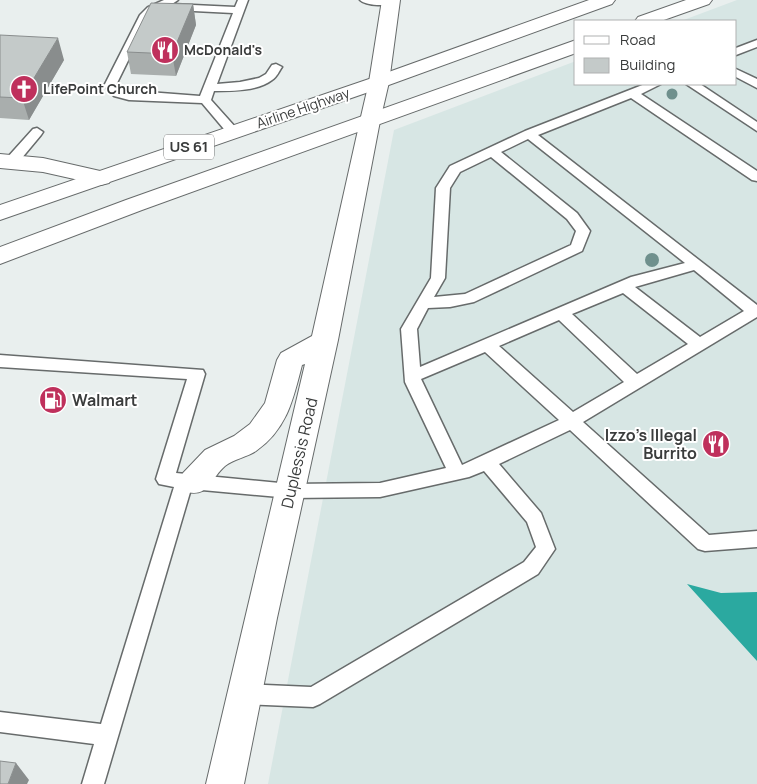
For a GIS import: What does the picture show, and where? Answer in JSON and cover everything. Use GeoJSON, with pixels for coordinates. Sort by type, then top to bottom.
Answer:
{"type":"FeatureCollection","features":[{"type":"Feature","properties":{"kind":"main road","name":"Airline Highway"},"geometry":{"type":"LineString","coordinates":[[0,213],[379,82],[606,0]]}},
{"type":"Feature","properties":{"kind":"main road"},"geometry":{"type":"LineString","coordinates":[[647,20],[703,0]]}},
{"type":"Feature","properties":{"kind":"main road","name":"Duplessis Road"},"geometry":{"type":"LineString","coordinates":[[225,784],[243,694],[325,340],[379,82],[391,1]]}},
{"type":"Feature","properties":{"kind":"main road","name":"US 61"},"geometry":{"type":"LineString","coordinates":[[0,256],[134,205],[574,47]]}},
{"type":"Feature","properties":{"kind":"main road"},"geometry":{"type":"LineString","coordinates":[[6,162],[43,165],[101,178]]}},
{"type":"Feature","properties":{"kind":"main road"},"geometry":{"type":"LineString","coordinates":[[190,481],[215,458],[244,444],[260,432],[278,406],[290,360],[325,340]]}},
{"type":"Feature","properties":{"kind":"lane"},"geometry":{"type":"LineString","coordinates":[[173,0],[159,6],[144,17],[110,86],[118,93],[129,96],[207,94],[269,77],[276,67]]}},
{"type":"Feature","properties":{"kind":"lane"},"geometry":{"type":"LineString","coordinates":[[365,0],[391,1]]}},
{"type":"Feature","properties":{"kind":"lane"},"geometry":{"type":"LineString","coordinates":[[159,6],[241,5],[207,94]]}},
{"type":"Feature","properties":{"kind":"lane"},"geometry":{"type":"LineString","coordinates":[[737,52],[757,44]]}},
{"type":"Feature","properties":{"kind":"lane"},"geometry":{"type":"LineString","coordinates":[[737,73],[757,84]]}},
{"type":"Feature","properties":{"kind":"lane"},"geometry":{"type":"LineString","coordinates":[[457,473],[413,382],[409,329],[438,278],[443,188],[455,169],[529,134],[652,85]]}},
{"type":"Feature","properties":{"kind":"lane"},"geometry":{"type":"LineString","coordinates":[[694,85],[757,127]]}},
{"type":"Feature","properties":{"kind":"lane"},"geometry":{"type":"LineString","coordinates":[[632,93],[757,177]]}},
{"type":"Feature","properties":{"kind":"lane"},"geometry":{"type":"LineString","coordinates":[[207,94],[233,132]]}},
{"type":"Feature","properties":{"kind":"lane"},"geometry":{"type":"LineString","coordinates":[[6,162],[37,132]]}},
{"type":"Feature","properties":{"kind":"lane"},"geometry":{"type":"LineString","coordinates":[[0,361],[197,374],[165,479],[290,491],[380,490],[469,470],[570,422],[756,311],[529,134]]}},
{"type":"Feature","properties":{"kind":"lane"},"geometry":{"type":"LineString","coordinates":[[424,303],[450,302],[469,298],[577,248],[583,231],[572,216],[493,152]]}},
{"type":"Feature","properties":{"kind":"lane"},"geometry":{"type":"LineString","coordinates":[[413,376],[636,281],[696,265]]}},
{"type":"Feature","properties":{"kind":"lane"},"geometry":{"type":"LineString","coordinates":[[624,286],[698,345]]}},
{"type":"Feature","properties":{"kind":"lane"},"geometry":{"type":"LineString","coordinates":[[560,313],[636,383]]}},
{"type":"Feature","properties":{"kind":"lane"},"geometry":{"type":"LineString","coordinates":[[488,344],[570,422],[705,544],[757,539]]}},
{"type":"Feature","properties":{"kind":"lane"},"geometry":{"type":"LineString","coordinates":[[243,694],[313,697],[531,568],[546,550],[535,518],[486,461]]}},
{"type":"Feature","properties":{"kind":"lane"},"geometry":{"type":"LineString","coordinates":[[92,784],[190,481]]}},
{"type":"Feature","properties":{"kind":"lane"},"geometry":{"type":"LineString","coordinates":[[0,722],[107,735]]}},
{"type":"Feature","properties":{"kind":"shaded area"},"geometry":{"type":"Polygon","coordinates":[[[737,0],[757,0],[757,784],[268,784],[394,130],[574,62],[574,85],[737,85],[737,20],[684,20],[737,0]]]}},
{"type":"Feature","properties":{"kind":"water"},"geometry":{"type":"Polygon","coordinates":[[[687,584],[721,593],[757,592],[757,661],[687,584]]]}},
{"type":"Feature","properties":{"kind":"building"},"geometry":{"type":"Polygon","coordinates":[[[151,3],[193,4],[172,54],[127,52],[151,3]]]}},
{"type":"Feature","properties":{"kind":"building"},"geometry":{"type":"Polygon","coordinates":[[[0,35],[58,38],[22,98],[0,97],[0,35]]]}},
{"type":"Feature","properties":{"kind":"building"},"geometry":{"type":"Polygon","coordinates":[[[0,761],[16,763],[8,784],[0,784],[0,761]]]}},
{"type":"Feature","properties":{"kind":"place","name":"McDonald's"},"geometry":{"type":"Point","coordinates":[165,50]}},
{"type":"Feature","properties":{"kind":"place","name":"LifePoint Church"},"geometry":{"type":"Point","coordinates":[24,89]}},
{"type":"Feature","properties":{"kind":"place","name":"Walmart"},"geometry":{"type":"Point","coordinates":[53,400]}},
{"type":"Feature","properties":{"kind":"place","name":"Izzo's Illegal Burrito"},"geometry":{"type":"Point","coordinates":[716,444]}}]}
